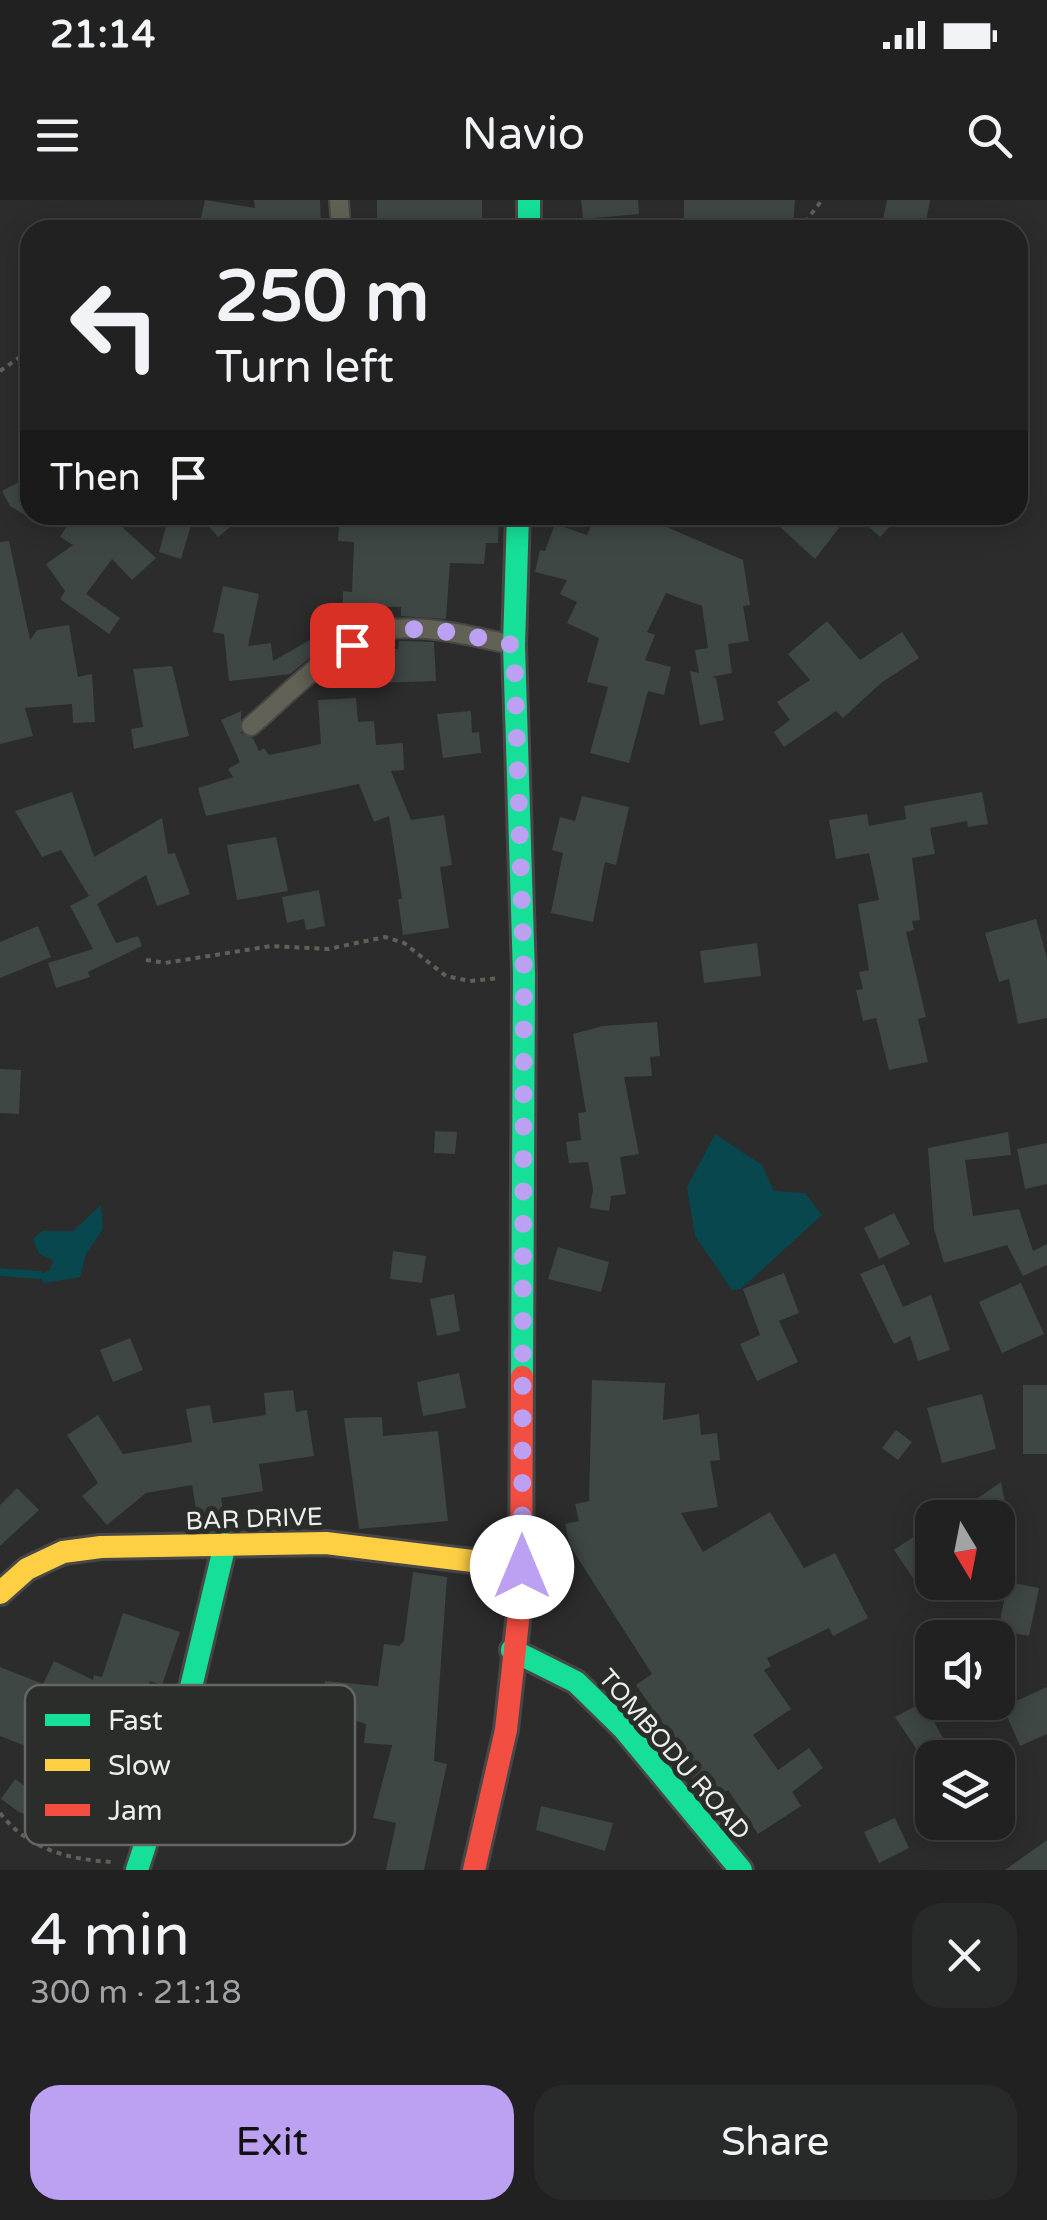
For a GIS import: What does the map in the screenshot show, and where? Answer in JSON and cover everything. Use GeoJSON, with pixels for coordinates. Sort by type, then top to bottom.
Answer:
{"type":"FeatureCollection","features":[{"type":"Feature","properties":{"kind":"main road"},"geometry":{"type":"LineString","coordinates":[[474,1870],[506,1730],[522,1567],[524,975],[514,645],[518,525]]}},
{"type":"Feature","properties":{"kind":"main road","name":"BAR DRIVE"},"geometry":{"type":"LineString","coordinates":[[0,1593],[27,1569],[64,1552],[326,1542],[522,1567]]}},
{"type":"Feature","properties":{"kind":"main road"},"geometry":{"type":"LineString","coordinates":[[191,1685],[225,1544]]}},
{"type":"Feature","properties":{"kind":"main road","name":"TOMBODU ROAD"},"geometry":{"type":"LineString","coordinates":[[512,1650],[576,1682],[624,1730],[741,1870]]}},
{"type":"Feature","properties":{"kind":"street"},"geometry":{"type":"LineString","coordinates":[[251,726],[334,656],[371,633],[433,629],[514,645]]}},
{"type":"Feature","properties":{"kind":"path"},"geometry":{"type":"LineString","coordinates":[[807,220],[822,200]]}},
{"type":"Feature","properties":{"kind":"path"},"geometry":{"type":"LineString","coordinates":[[146,960],[165,963],[270,946],[328,949],[385,938],[404,943],[446,976],[470,980],[524,975]]}},
{"type":"Feature","properties":{"kind":"path"},"geometry":{"type":"LineString","coordinates":[[0,1813],[14,1832],[25,1837]]}},
{"type":"Feature","properties":{"kind":"path"},"geometry":{"type":"LineString","coordinates":[[42,1845],[75,1860],[137,1867]]}},
{"type":"Feature","properties":{"kind":"water"},"geometry":{"type":"Polygon","coordinates":[[[715,1134],[762,1165],[774,1191],[805,1193],[822,1215],[741,1289],[732,1290],[695,1236],[687,1187],[715,1134]]]}},
{"type":"Feature","properties":{"kind":"water"},"geometry":{"type":"Polygon","coordinates":[[[101,1205],[103,1229],[86,1254],[80,1277],[44,1283],[39,1275],[50,1270],[53,1260],[39,1254],[33,1239],[42,1231],[73,1231],[101,1205]]]}},
{"type":"Feature","properties":{"kind":"building"},"geometry":{"type":"Polygon","coordinates":[[[205,200],[255,208],[254,200],[320,200],[321,220],[200,220],[205,200]]]}},
{"type":"Feature","properties":{"kind":"building"},"geometry":{"type":"Polygon","coordinates":[[[377,200],[482,200],[482,220],[377,220],[377,200]]]}},
{"type":"Feature","properties":{"kind":"building"},"geometry":{"type":"Polygon","coordinates":[[[581,200],[638,200],[639,214],[583,219],[581,200]]]}},
{"type":"Feature","properties":{"kind":"building"},"geometry":{"type":"Polygon","coordinates":[[[684,200],[795,200],[793,220],[684,220],[684,200]]]}},
{"type":"Feature","properties":{"kind":"building"},"geometry":{"type":"Polygon","coordinates":[[[887,200],[930,200],[926,220],[883,219],[887,200]]]}},
{"type":"Feature","properties":{"kind":"building"},"geometry":{"type":"Polygon","coordinates":[[[20,481],[20,512],[10,506],[2,491],[20,481]]]}},
{"type":"Feature","properties":{"kind":"building"},"geometry":{"type":"Polygon","coordinates":[[[68,525],[120,525],[156,558],[132,580],[112,559],[86,594],[120,618],[109,634],[60,599],[65,591],[46,564],[73,545],[60,537],[68,525]]]}},
{"type":"Feature","properties":{"kind":"building"},"geometry":{"type":"Polygon","coordinates":[[[166,525],[191,525],[181,559],[159,552],[166,525]]]}},
{"type":"Feature","properties":{"kind":"building"},"geometry":{"type":"Polygon","coordinates":[[[208,525],[233,525],[218,537],[208,525]]]}},
{"type":"Feature","properties":{"kind":"building"},"geometry":{"type":"Polygon","coordinates":[[[339,525],[499,525],[498,543],[486,543],[484,564],[450,563],[446,619],[401,616],[401,607],[364,606],[363,624],[342,630],[343,591],[352,592],[354,542],[338,541],[339,525]]]}},
{"type":"Feature","properties":{"kind":"building"},"geometry":{"type":"Polygon","coordinates":[[[555,525],[587,535],[592,525],[662,525],[743,560],[750,605],[743,606],[749,641],[728,644],[732,673],[711,677],[716,678],[724,720],[700,725],[690,671],[699,673],[695,650],[708,648],[702,606],[666,593],[647,632],[655,635],[645,660],[671,667],[664,695],[648,691],[629,763],[590,753],[608,687],[587,682],[599,638],[567,623],[577,602],[560,594],[567,580],[535,572],[540,550],[545,551],[555,525]]]}},
{"type":"Feature","properties":{"kind":"building"},"geometry":{"type":"Polygon","coordinates":[[[778,525],[841,525],[815,559],[778,525]]]}},
{"type":"Feature","properties":{"kind":"building"},"geometry":{"type":"Polygon","coordinates":[[[867,525],[891,525],[880,537],[867,525]]]}},
{"type":"Feature","properties":{"kind":"building"},"geometry":{"type":"Polygon","coordinates":[[[9,541],[30,640],[37,630],[69,625],[78,677],[92,674],[95,722],[73,723],[72,704],[25,708],[33,736],[0,744],[0,542],[9,541]]]}},
{"type":"Feature","properties":{"kind":"building"},"geometry":{"type":"Polygon","coordinates":[[[223,586],[259,594],[248,646],[271,643],[273,661],[310,640],[317,652],[290,674],[229,681],[224,634],[213,632],[223,586]]]}},
{"type":"Feature","properties":{"kind":"building"},"geometry":{"type":"Polygon","coordinates":[[[827,621],[860,660],[902,632],[919,658],[881,683],[843,718],[836,711],[784,747],[774,732],[790,720],[777,702],[810,680],[788,654],[827,621]]]}},
{"type":"Feature","properties":{"kind":"building"},"geometry":{"type":"Polygon","coordinates":[[[399,641],[434,642],[436,681],[374,683],[372,650],[398,649],[399,641]]]}},
{"type":"Feature","properties":{"kind":"building"},"geometry":{"type":"Polygon","coordinates":[[[172,666],[189,736],[134,749],[131,729],[143,727],[133,669],[172,666]]]}},
{"type":"Feature","properties":{"kind":"building"},"geometry":{"type":"Polygon","coordinates":[[[356,698],[358,722],[374,721],[376,745],[403,743],[404,770],[391,771],[411,820],[444,815],[452,865],[440,867],[449,928],[403,935],[398,899],[402,899],[389,816],[374,822],[359,784],[206,816],[198,788],[233,777],[228,769],[240,762],[221,720],[241,711],[241,733],[253,738],[259,751],[264,748],[269,755],[321,744],[318,700],[356,698]]]}},
{"type":"Feature","properties":{"kind":"building"},"geometry":{"type":"Polygon","coordinates":[[[471,711],[472,733],[479,732],[481,753],[443,758],[437,714],[471,711]]]}},
{"type":"Feature","properties":{"kind":"building"},"geometry":{"type":"Polygon","coordinates":[[[72,792],[94,857],[162,818],[168,854],[175,853],[190,894],[157,906],[146,875],[97,904],[116,943],[138,936],[142,946],[88,972],[90,977],[56,988],[48,963],[93,949],[70,906],[89,896],[61,850],[42,857],[15,811],[72,792]]]}},
{"type":"Feature","properties":{"kind":"building"},"geometry":{"type":"Polygon","coordinates":[[[982,792],[988,824],[968,827],[967,821],[930,828],[935,854],[912,858],[920,920],[912,921],[914,930],[906,932],[926,1017],[918,1019],[928,1062],[889,1070],[876,1018],[863,1021],[856,990],[863,989],[859,972],[869,970],[858,904],[879,900],[869,853],[836,859],[829,820],[867,814],[869,826],[906,819],[904,806],[982,792]]]}},
{"type":"Feature","properties":{"kind":"building"},"geometry":{"type":"Polygon","coordinates":[[[582,796],[629,807],[616,865],[605,862],[593,922],[551,913],[563,853],[552,850],[560,817],[575,821],[582,796]]]}},
{"type":"Feature","properties":{"kind":"building"},"geometry":{"type":"Polygon","coordinates":[[[276,837],[288,891],[237,900],[227,845],[276,837]]]}},
{"type":"Feature","properties":{"kind":"building"},"geometry":{"type":"Polygon","coordinates":[[[319,890],[325,926],[306,930],[304,919],[287,923],[282,897],[319,890]]]}},
{"type":"Feature","properties":{"kind":"building"},"geometry":{"type":"Polygon","coordinates":[[[1036,919],[1047,958],[1047,1018],[1018,1024],[1009,979],[999,982],[985,933],[1036,919]]]}},
{"type":"Feature","properties":{"kind":"building"},"geometry":{"type":"Polygon","coordinates":[[[38,926],[51,957],[0,978],[0,942],[38,926]]]}},
{"type":"Feature","properties":{"kind":"building"},"geometry":{"type":"Polygon","coordinates":[[[757,943],[761,976],[704,983],[700,951],[757,943]]]}},
{"type":"Feature","properties":{"kind":"building"},"geometry":{"type":"Polygon","coordinates":[[[657,1022],[660,1056],[650,1057],[652,1076],[624,1077],[639,1154],[620,1157],[626,1194],[611,1196],[609,1211],[590,1208],[593,1189],[588,1162],[569,1163],[566,1142],[581,1140],[578,1113],[586,1112],[573,1034],[603,1026],[657,1022]]]}},
{"type":"Feature","properties":{"kind":"building"},"geometry":{"type":"Polygon","coordinates":[[[0,1069],[21,1070],[19,1114],[0,1113],[0,1069]]]}},
{"type":"Feature","properties":{"kind":"building"},"geometry":{"type":"Polygon","coordinates":[[[435,1131],[457,1132],[455,1154],[434,1153],[435,1131]]]}},
{"type":"Feature","properties":{"kind":"building"},"geometry":{"type":"Polygon","coordinates":[[[1008,1132],[1011,1155],[965,1160],[973,1216],[1019,1209],[1033,1251],[1047,1244],[1047,1265],[1023,1276],[1007,1245],[944,1263],[934,1229],[928,1148],[1008,1132]]]}},
{"type":"Feature","properties":{"kind":"building"},"geometry":{"type":"Polygon","coordinates":[[[1047,1143],[1047,1184],[1025,1189],[1017,1149],[1047,1143]]]}},
{"type":"Feature","properties":{"kind":"building"},"geometry":{"type":"Polygon","coordinates":[[[894,1213],[910,1244],[879,1259],[864,1228],[894,1213]]]}},
{"type":"Feature","properties":{"kind":"building"},"geometry":{"type":"Polygon","coordinates":[[[558,1247],[609,1262],[601,1292],[548,1279],[558,1247]]]}},
{"type":"Feature","properties":{"kind":"building"},"geometry":{"type":"Polygon","coordinates":[[[393,1251],[426,1256],[422,1283],[390,1279],[393,1251]]]}},
{"type":"Feature","properties":{"kind":"building"},"geometry":{"type":"Polygon","coordinates":[[[884,1264],[903,1307],[931,1295],[950,1350],[918,1361],[910,1336],[894,1344],[860,1274],[884,1264]]]}},
{"type":"Feature","properties":{"kind":"building"},"geometry":{"type":"Polygon","coordinates":[[[784,1273],[799,1313],[779,1321],[798,1362],[757,1381],[740,1344],[760,1335],[743,1289],[784,1273]]]}},
{"type":"Feature","properties":{"kind":"building"},"geometry":{"type":"Polygon","coordinates":[[[1021,1283],[1044,1334],[1002,1353],[979,1302],[1021,1283]]]}},
{"type":"Feature","properties":{"kind":"building"},"geometry":{"type":"Polygon","coordinates":[[[454,1294],[460,1331],[437,1336],[430,1299],[454,1294]]]}},
{"type":"Feature","properties":{"kind":"building"},"geometry":{"type":"Polygon","coordinates":[[[130,1338],[143,1370],[113,1382],[100,1350],[130,1338]]]}},
{"type":"Feature","properties":{"kind":"building"},"geometry":{"type":"Polygon","coordinates":[[[459,1373],[466,1408],[423,1416],[417,1382],[459,1373]]]}},
{"type":"Feature","properties":{"kind":"building"},"geometry":{"type":"Polygon","coordinates":[[[592,1380],[665,1383],[663,1420],[699,1414],[701,1435],[717,1433],[720,1460],[710,1461],[718,1507],[681,1513],[703,1552],[770,1512],[804,1568],[835,1553],[868,1618],[833,1636],[829,1628],[767,1658],[771,1666],[764,1670],[791,1709],[753,1735],[778,1770],[809,1748],[823,1768],[792,1792],[801,1806],[758,1834],[728,1790],[710,1803],[674,1752],[680,1748],[636,1685],[652,1674],[570,1546],[565,1524],[579,1521],[575,1504],[589,1501],[592,1380]]]}},
{"type":"Feature","properties":{"kind":"building"},"geometry":{"type":"Polygon","coordinates":[[[1023,1385],[1047,1385],[1047,1454],[1023,1454],[1023,1385]]]}},
{"type":"Feature","properties":{"kind":"building"},"geometry":{"type":"Polygon","coordinates":[[[293,1390],[296,1412],[307,1410],[314,1456],[259,1464],[263,1491],[221,1498],[225,1523],[199,1527],[192,1485],[146,1493],[107,1525],[82,1496],[98,1483],[67,1435],[98,1415],[123,1454],[192,1442],[186,1409],[210,1405],[213,1423],[266,1415],[264,1393],[293,1390]]]}},
{"type":"Feature","properties":{"kind":"building"},"geometry":{"type":"Polygon","coordinates":[[[982,1394],[996,1449],[942,1463],[927,1408],[982,1394]]]}},
{"type":"Feature","properties":{"kind":"building"},"geometry":{"type":"Polygon","coordinates":[[[382,1417],[383,1436],[438,1431],[448,1521],[359,1529],[344,1418],[382,1417]]]}},
{"type":"Feature","properties":{"kind":"building"},"geometry":{"type":"Polygon","coordinates":[[[896,1430],[912,1442],[898,1460],[882,1448],[896,1430]]]}},
{"type":"Feature","properties":{"kind":"building"},"geometry":{"type":"Polygon","coordinates":[[[1001,1482],[1004,1500],[975,1500],[1001,1482]]]}},
{"type":"Feature","properties":{"kind":"building"},"geometry":{"type":"Polygon","coordinates":[[[17,1488],[39,1510],[0,1546],[0,1505],[17,1488]]]}},
{"type":"Feature","properties":{"kind":"building"},"geometry":{"type":"Polygon","coordinates":[[[915,1536],[915,1581],[894,1550],[915,1536]]]}},
{"type":"Feature","properties":{"kind":"building"},"geometry":{"type":"Polygon","coordinates":[[[413,1572],[447,1577],[434,1761],[447,1764],[424,1870],[386,1870],[396,1823],[373,1818],[392,1745],[364,1743],[366,1724],[355,1721],[355,1685],[325,1685],[325,1681],[378,1686],[384,1644],[399,1646],[404,1641],[413,1572]]]}},
{"type":"Feature","properties":{"kind":"building"},"geometry":{"type":"Polygon","coordinates":[[[1015,1583],[1039,1588],[1029,1636],[1015,1633],[1015,1620],[1000,1620],[1004,1600],[1015,1600],[1015,1583]]]}},
{"type":"Feature","properties":{"kind":"building"},"geometry":{"type":"Polygon","coordinates":[[[123,1613],[180,1632],[162,1685],[150,1681],[148,1685],[25,1685],[25,1746],[0,1736],[0,1667],[43,1684],[54,1661],[93,1680],[94,1675],[102,1677],[123,1613]]]}},
{"type":"Feature","properties":{"kind":"building"},"geometry":{"type":"Polygon","coordinates":[[[1047,1687],[1047,1734],[1020,1746],[1009,1720],[1015,1720],[1015,1702],[1047,1687]]]}},
{"type":"Feature","properties":{"kind":"building"},"geometry":{"type":"Polygon","coordinates":[[[915,1706],[915,1720],[933,1720],[944,1740],[915,1740],[915,1747],[895,1717],[915,1706]]]}},
{"type":"Feature","properties":{"kind":"building"},"geometry":{"type":"Polygon","coordinates":[[[15,1779],[25,1786],[25,1814],[1,1799],[15,1779]]]}},
{"type":"Feature","properties":{"kind":"building"},"geometry":{"type":"Polygon","coordinates":[[[541,1806],[613,1823],[605,1851],[536,1830],[541,1806]]]}},
{"type":"Feature","properties":{"kind":"building"},"geometry":{"type":"Polygon","coordinates":[[[895,1818],[909,1848],[879,1863],[864,1832],[895,1818]]]}},
{"type":"Feature","properties":{"kind":"building"},"geometry":{"type":"Polygon","coordinates":[[[1047,1840],[1047,1870],[1005,1870],[1047,1840]]]}},
{"type":"Feature","properties":{"kind":"waterway"},"geometry":{"type":"LineString","coordinates":[[0,1272],[39,1275]]}},
{"type":"Feature","properties":{"kind":"traffic: fast"},"geometry":{"type":"LineString","coordinates":[[529,200],[529,220]]}},
{"type":"Feature","properties":{"kind":"traffic: fast"},"geometry":{"type":"LineString","coordinates":[[518,525],[514,645],[524,975],[522,1377]]}},
{"type":"Feature","properties":{"kind":"traffic: fast"},"geometry":{"type":"LineString","coordinates":[[191,1685],[225,1544]]}},
{"type":"Feature","properties":{"kind":"traffic: fast"},"geometry":{"type":"LineString","coordinates":[[512,1650],[576,1682],[624,1729],[741,1870]]}},
{"type":"Feature","properties":{"kind":"traffic: fast"},"geometry":{"type":"LineString","coordinates":[[137,1870],[145,1845]]}},
{"type":"Feature","properties":{"kind":"traffic: slow"},"geometry":{"type":"LineString","coordinates":[[0,1593],[27,1569],[63,1552],[101,1547],[326,1543],[521,1567]]}},
{"type":"Feature","properties":{"kind":"traffic: jam"},"geometry":{"type":"LineString","coordinates":[[474,1870],[506,1730],[521,1594],[522,1377]]}},
{"type":"Feature","properties":{"kind":"route"},"geometry":{"type":"LineString","coordinates":[[352,645],[371,633],[433,629],[514,645],[524,975],[522,1567]]}}]}
